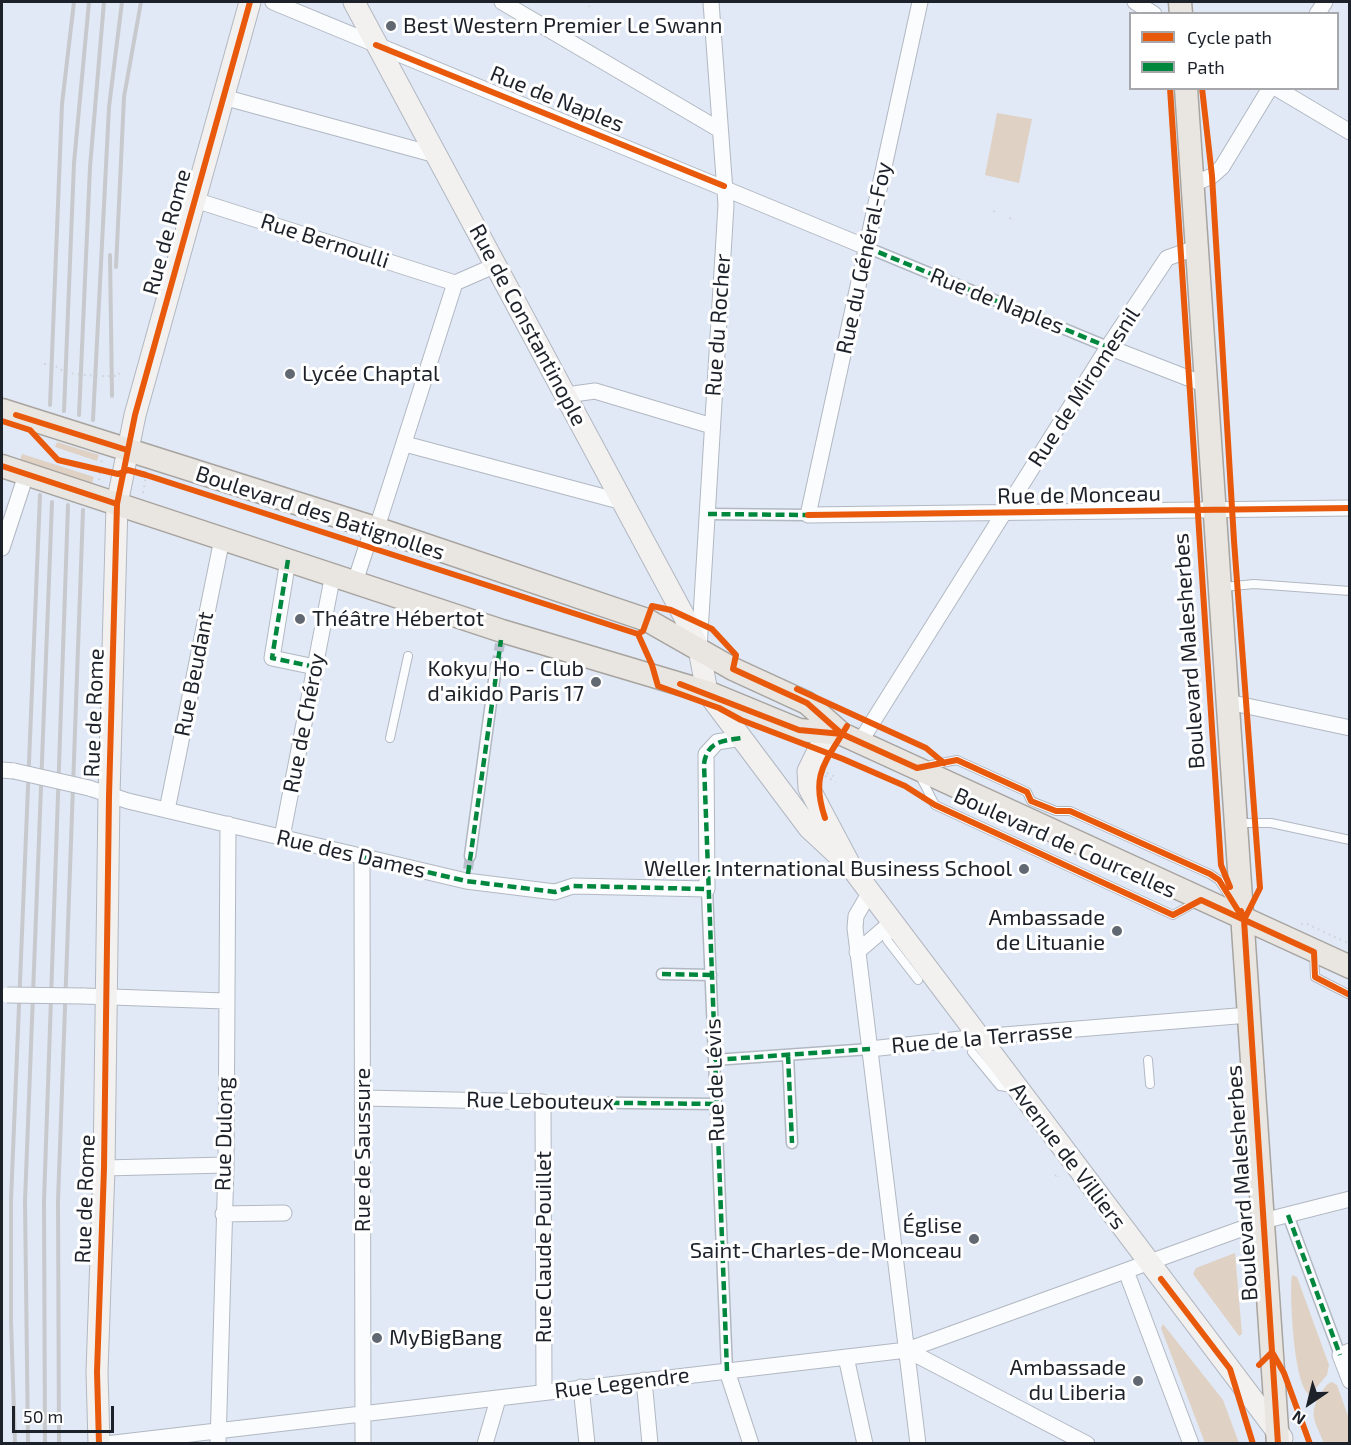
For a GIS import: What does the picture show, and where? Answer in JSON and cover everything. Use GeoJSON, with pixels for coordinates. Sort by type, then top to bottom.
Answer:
{"type":"FeatureCollection","features":[{"type":"Feature","properties":{"kind":"main road","name":"Rue de Rome"},"geometry":{"type":"LineString","coordinates":[[99,1443],[97,1372],[104,1168],[109,796],[117,504],[125,461],[250,2]]}},
{"type":"Feature","properties":{"kind":"main road","name":"Rue de Constantinople"},"geometry":{"type":"LineString","coordinates":[[354,2],[673,596],[699,650],[707,692]]}},
{"type":"Feature","properties":{"kind":"main road","name":"Boulevard Malesherbes"},"geometry":{"type":"LineString","coordinates":[[1186,90],[1280,1440]]}},
{"type":"Feature","properties":{"kind":"main road","name":"Boulevard des Batignolles"},"geometry":{"type":"LineString","coordinates":[[2,410],[125,461],[375,528],[647,620],[699,650]]}},
{"type":"Feature","properties":{"kind":"main road"},"geometry":{"type":"LineString","coordinates":[[4,456],[26,475],[333,574],[422,609],[707,692]]}},
{"type":"Feature","properties":{"kind":"main road","name":"Boulevard de Courcelles"},"geometry":{"type":"LineString","coordinates":[[699,650],[733,669],[807,703],[829,754]]}},
{"type":"Feature","properties":{"kind":"main road","name":"Boulevard de Courcelles"},"geometry":{"type":"LineString","coordinates":[[707,692],[799,730],[829,754],[917,768],[1041,815],[1201,900],[1350,967]]}},
{"type":"Feature","properties":{"kind":"main road","name":"Avenue de Villiers"},"geometry":{"type":"LineString","coordinates":[[707,692],[809,828],[851,867]]}},
{"type":"Feature","properties":{"kind":"main road"},"geometry":{"type":"LineString","coordinates":[[771,777],[784,777],[829,754]]}},
{"type":"Feature","properties":{"kind":"main road","name":"Avenue de Villiers"},"geometry":{"type":"LineString","coordinates":[[829,754],[807,778],[811,794],[851,867],[892,922],[975,1044],[1018,1090],[1150,1263],[1280,1440]]}},
{"type":"Feature","properties":{"kind":"street","name":"Rue de Naples"},"geometry":{"type":"LineString","coordinates":[[273,2],[724,186],[1108,347],[1206,385]]}},
{"type":"Feature","properties":{"kind":"street"},"geometry":{"type":"LineString","coordinates":[[502,2],[720,130]]}},
{"type":"Feature","properties":{"kind":"street","name":"Rue du Rocher"},"geometry":{"type":"LineString","coordinates":[[699,650],[726,205],[711,2]]}},
{"type":"Feature","properties":{"kind":"street","name":"Rue du Général-Foy"},"geometry":{"type":"LineString","coordinates":[[808,515],[920,2]]}},
{"type":"Feature","properties":{"kind":"street"},"geometry":{"type":"LineString","coordinates":[[1135,2],[1151,12]]}},
{"type":"Feature","properties":{"kind":"street"},"geometry":{"type":"LineString","coordinates":[[1193,184],[1212,176],[1222,167],[1269,90]]}},
{"type":"Feature","properties":{"kind":"street"},"geometry":{"type":"LineString","coordinates":[[1279,90],[1350,132]]}},
{"type":"Feature","properties":{"kind":"street"},"geometry":{"type":"LineString","coordinates":[[223,97],[436,155]]}},
{"type":"Feature","properties":{"kind":"street","name":"Rue Bernoulli"},"geometry":{"type":"LineString","coordinates":[[195,200],[455,283]]}},
{"type":"Feature","properties":{"kind":"street","name":"Rue de Miromesnil"},"geometry":{"type":"LineString","coordinates":[[829,754],[1003,514],[1167,258],[1198,247]]}},
{"type":"Feature","properties":{"kind":"street"},"geometry":{"type":"LineString","coordinates":[[375,528],[405,444],[455,283],[496,265]]}},
{"type":"Feature","properties":{"kind":"street"},"geometry":{"type":"LineString","coordinates":[[566,395],[595,391],[712,426]]}},
{"type":"Feature","properties":{"kind":"street"},"geometry":{"type":"LineString","coordinates":[[405,444],[623,502]]}},
{"type":"Feature","properties":{"kind":"street"},"geometry":{"type":"LineString","coordinates":[[2,548],[26,475]]}},
{"type":"Feature","properties":{"kind":"street","name":"Rue de Monceau"},"geometry":{"type":"LineString","coordinates":[[708,514],[1003,514],[1350,508]]}},
{"type":"Feature","properties":{"kind":"street","name":"Boulevard des Batignolles"},"geometry":{"type":"LineString","coordinates":[[355,582],[369,539],[375,528]]}},
{"type":"Feature","properties":{"kind":"street","name":"Rue Beudant"},"geometry":{"type":"LineString","coordinates":[[167,810],[222,539]]}},
{"type":"Feature","properties":{"kind":"street"},"geometry":{"type":"LineString","coordinates":[[288,560],[272,658],[315,667]]}},
{"type":"Feature","properties":{"kind":"street","name":"Rue de Chéroy"},"geometry":{"type":"LineString","coordinates":[[282,837],[333,574]]}},
{"type":"Feature","properties":{"kind":"street"},"geometry":{"type":"LineString","coordinates":[[673,596],[703,599]]}},
{"type":"Feature","properties":{"kind":"street"},"geometry":{"type":"LineString","coordinates":[[470,856],[496,666]]}},
{"type":"Feature","properties":{"kind":"street"},"geometry":{"type":"LineString","coordinates":[[1228,702],[1350,728]]}},
{"type":"Feature","properties":{"kind":"street","name":"Rue de Lévis"},"geometry":{"type":"LineString","coordinates":[[741,738],[717,742],[706,754],[707,889],[727,1371],[751,1443]]}},
{"type":"Feature","properties":{"kind":"street","name":"Rue des Dames"},"geometry":{"type":"LineString","coordinates":[[8,770],[466,881],[555,892],[573,886],[707,889]]}},
{"type":"Feature","properties":{"kind":"street","name":"Rue Dulong"},"geometry":{"type":"LineString","coordinates":[[218,1438],[226,1165],[225,1001],[228,824]]}},
{"type":"Feature","properties":{"kind":"street","name":"Rue de Saussure"},"geometry":{"type":"LineString","coordinates":[[362,857],[363,1443]]}},
{"type":"Feature","properties":{"kind":"street"},"geometry":{"type":"LineString","coordinates":[[870,892],[856,916],[857,952],[918,1443]]}},
{"type":"Feature","properties":{"kind":"street"},"geometry":{"type":"LineString","coordinates":[[857,952],[892,922]]}},
{"type":"Feature","properties":{"kind":"street"},"geometry":{"type":"LineString","coordinates":[[662,974],[711,975]]}},
{"type":"Feature","properties":{"kind":"street"},"geometry":{"type":"LineString","coordinates":[[4,995],[225,1001]]}},
{"type":"Feature","properties":{"kind":"street","name":"Rue de la Terrasse"},"geometry":{"type":"LineString","coordinates":[[714,1060],[975,1044],[1144,1029],[1249,1015]]}},
{"type":"Feature","properties":{"kind":"street"},"geometry":{"type":"LineString","coordinates":[[788,1055],[792,1143]]}},
{"type":"Feature","properties":{"kind":"street","name":"Rue Lebouteux"},"geometry":{"type":"LineString","coordinates":[[364,1098],[543,1098],[716,1104]]}},
{"type":"Feature","properties":{"kind":"street","name":"Rue Claude Pouillet"},"geometry":{"type":"LineString","coordinates":[[543,1098],[544,1392]]}},
{"type":"Feature","properties":{"kind":"street"},"geometry":{"type":"LineString","coordinates":[[104,1168],[226,1165]]}},
{"type":"Feature","properties":{"kind":"street","name":"Rue Legendre"},"geometry":{"type":"LineString","coordinates":[[106,1443],[218,1438],[363,1414],[907,1350],[1263,1221],[1350,1199]]}},
{"type":"Feature","properties":{"kind":"street"},"geometry":{"type":"LineString","coordinates":[[223,1214],[284,1213]]}},
{"type":"Feature","properties":{"kind":"street"},"geometry":{"type":"LineString","coordinates":[[1288,1215],[1345,1353],[1350,1381]]}},
{"type":"Feature","properties":{"kind":"street"},"geometry":{"type":"LineString","coordinates":[[1126,1271],[1191,1443]]}},
{"type":"Feature","properties":{"kind":"street"},"geometry":{"type":"LineString","coordinates":[[907,1350],[1087,1443]]}},
{"type":"Feature","properties":{"kind":"street"},"geometry":{"type":"LineString","coordinates":[[846,1357],[865,1443]]}},
{"type":"Feature","properties":{"kind":"street"},"geometry":{"type":"LineString","coordinates":[[644,1380],[650,1443]]}},
{"type":"Feature","properties":{"kind":"street"},"geometry":{"type":"LineString","coordinates":[[581,1387],[587,1443]]}},
{"type":"Feature","properties":{"kind":"street"},"geometry":{"type":"LineString","coordinates":[[485,1443],[498,1399]]}},
{"type":"Feature","properties":{"kind":"lane"},"geometry":{"type":"LineString","coordinates":[[1220,587],[1254,584],[1350,591]]}},
{"type":"Feature","properties":{"kind":"lane"},"geometry":{"type":"LineString","coordinates":[[390,738],[408,656]]}},
{"type":"Feature","properties":{"kind":"lane","name":"Boulevard de Courcelles"},"geometry":{"type":"LineString","coordinates":[[917,768],[935,805],[1173,915],[1201,900]]}},
{"type":"Feature","properties":{"kind":"lane","name":"Boulevard de Courcelles"},"geometry":{"type":"LineString","coordinates":[[1041,815],[1070,811],[1210,874],[1219,880],[1244,920]]}},
{"type":"Feature","properties":{"kind":"lane"},"geometry":{"type":"LineString","coordinates":[[1236,824],[1271,823],[1350,840]]}},
{"type":"Feature","properties":{"kind":"lane"},"geometry":{"type":"LineString","coordinates":[[892,922],[887,940],[918,980]]}},
{"type":"Feature","properties":{"kind":"lane"},"geometry":{"type":"LineString","coordinates":[[1314,951],[1315,977],[1350,995]]}},
{"type":"Feature","properties":{"kind":"lane"},"geometry":{"type":"LineString","coordinates":[[1148,1060],[1150,1084]]}},
{"type":"Feature","properties":{"kind":"path"},"geometry":{"type":"LineString","coordinates":[[589,7],[591,2]]}},
{"type":"Feature","properties":{"kind":"path"},"geometry":{"type":"LineString","coordinates":[[994,212],[996,207]]}},
{"type":"Feature","properties":{"kind":"path"},"geometry":{"type":"LineString","coordinates":[[1010,219],[1012,215]]}},
{"type":"Feature","properties":{"kind":"path"},"geometry":{"type":"LineString","coordinates":[[44,364],[53,363],[66,372],[81,374],[118,376],[122,371]]}},
{"type":"Feature","properties":{"kind":"path"},"geometry":{"type":"LineString","coordinates":[[2,443],[4,456]]}},
{"type":"Feature","properties":{"kind":"path"},"geometry":{"type":"LineString","coordinates":[[98,488],[98,470],[103,453]]}},
{"type":"Feature","properties":{"kind":"path"},"geometry":{"type":"LineString","coordinates":[[98,470],[118,474],[125,461]]}},
{"type":"Feature","properties":{"kind":"path"},"geometry":{"type":"LineString","coordinates":[[125,461],[128,470],[146,471],[157,479]]}},
{"type":"Feature","properties":{"kind":"path"},"geometry":{"type":"LineString","coordinates":[[141,501],[146,471]]}},
{"type":"Feature","properties":{"kind":"path"},"geometry":{"type":"LineString","coordinates":[[829,754],[838,778]]}},
{"type":"Feature","properties":{"kind":"path"},"geometry":{"type":"LineString","coordinates":[[829,754],[836,782]]}},
{"type":"Feature","properties":{"kind":"path"},"geometry":{"type":"LineString","coordinates":[[1297,926],[1307,924],[1350,944]]}},
{"type":"Feature","properties":{"kind":"shaded area"},"geometry":{"type":"Polygon","coordinates":[[[997,113],[1032,119],[1019,183],[985,175],[997,113]]]}},
{"type":"Feature","properties":{"kind":"shaded area"},"geometry":{"type":"Polygon","coordinates":[[[57,442],[99,455],[97,461],[55,447],[57,442]]]}},
{"type":"Feature","properties":{"kind":"shaded area"},"geometry":{"type":"Polygon","coordinates":[[[22,454],[94,477],[92,483],[20,460],[22,454]]]}},
{"type":"Feature","properties":{"kind":"shaded area"},"geometry":{"type":"Polygon","coordinates":[[[1235,1253],[1242,1334],[1239,1336],[1193,1274],[1196,1268],[1235,1253]]]}},
{"type":"Feature","properties":{"kind":"shaded area"},"geometry":{"type":"Polygon","coordinates":[[[1292,1275],[1297,1277],[1329,1365],[1327,1375],[1310,1395],[1305,1389],[1296,1359],[1291,1300],[1292,1275]]]}},
{"type":"Feature","properties":{"kind":"shaded area"},"geometry":{"type":"Polygon","coordinates":[[[1163,1324],[1223,1400],[1239,1443],[1205,1443],[1161,1328],[1163,1324]]]}},
{"type":"Feature","properties":{"kind":"shaded area"},"geometry":{"type":"Polygon","coordinates":[[[1332,1382],[1337,1385],[1349,1419],[1349,1443],[1324,1443],[1315,1423],[1314,1412],[1317,1400],[1325,1387],[1332,1382]]]}},
{"type":"Feature","properties":{"kind":"tunnel"},"geometry":{"type":"LineString","coordinates":[[496,666],[500,644]]}},
{"type":"Feature","properties":{"kind":"tunnel"},"geometry":{"type":"LineString","coordinates":[[468,869],[470,856]]}},
{"type":"Feature","properties":{"kind":"railway"},"geometry":{"type":"LineString","coordinates":[[50,405],[62,104],[74,2]]}},
{"type":"Feature","properties":{"kind":"railway"},"geometry":{"type":"LineString","coordinates":[[64,411],[74,163],[89,2]]}},
{"type":"Feature","properties":{"kind":"railway"},"geometry":{"type":"LineString","coordinates":[[79,415],[90,167],[104,2]]}},
{"type":"Feature","properties":{"kind":"railway"},"geometry":{"type":"LineString","coordinates":[[93,420],[109,107],[122,2]]}},
{"type":"Feature","properties":{"kind":"railway"},"geometry":{"type":"LineString","coordinates":[[116,267],[124,97],[141,2]]}},
{"type":"Feature","properties":{"kind":"railway"},"geometry":{"type":"LineString","coordinates":[[110,255],[112,396]]}},
{"type":"Feature","properties":{"kind":"railway"},"geometry":{"type":"LineString","coordinates":[[15,1444],[11,1321],[11,1200],[40,495]]}},
{"type":"Feature","properties":{"kind":"railway"},"geometry":{"type":"LineString","coordinates":[[28,1444],[25,1201],[52,502]]}},
{"type":"Feature","properties":{"kind":"railway"},"geometry":{"type":"LineString","coordinates":[[45,1444],[44,1201],[68,505]]}},
{"type":"Feature","properties":{"kind":"railway"},"geometry":{"type":"LineString","coordinates":[[59,1444],[58,1201],[83,510]]}},
{"type":"Feature","properties":{"kind":"marked path"},"geometry":{"type":"LineString","coordinates":[[866,247],[1108,347]]}},
{"type":"Feature","properties":{"kind":"marked path"},"geometry":{"type":"LineString","coordinates":[[708,514],[808,515]]}},
{"type":"Feature","properties":{"kind":"marked path"},"geometry":{"type":"LineString","coordinates":[[288,560],[272,658],[315,667]]}},
{"type":"Feature","properties":{"kind":"marked path"},"geometry":{"type":"LineString","coordinates":[[468,874],[501,640]]}},
{"type":"Feature","properties":{"kind":"marked path"},"geometry":{"type":"LineString","coordinates":[[727,1371],[704,764],[708,751],[716,744],[741,738]]}},
{"type":"Feature","properties":{"kind":"marked path"},"geometry":{"type":"LineString","coordinates":[[362,857],[466,881],[555,892],[573,886],[707,889]]}},
{"type":"Feature","properties":{"kind":"marked path"},"geometry":{"type":"LineString","coordinates":[[662,974],[711,975]]}},
{"type":"Feature","properties":{"kind":"marked path"},"geometry":{"type":"LineString","coordinates":[[714,1060],[870,1049]]}},
{"type":"Feature","properties":{"kind":"marked path"},"geometry":{"type":"LineString","coordinates":[[788,1055],[792,1143]]}},
{"type":"Feature","properties":{"kind":"marked path"},"geometry":{"type":"LineString","coordinates":[[543,1102],[716,1104]]}},
{"type":"Feature","properties":{"kind":"marked path"},"geometry":{"type":"LineString","coordinates":[[1288,1215],[1340,1355]]}},
{"type":"Feature","properties":{"kind":"cycle path"},"geometry":{"type":"LineString","coordinates":[[99,1444],[97,1372],[104,1168],[109,796],[117,504],[135,415],[250,2]]}},
{"type":"Feature","properties":{"kind":"cycle path"},"geometry":{"type":"LineString","coordinates":[[376,45],[724,186]]}},
{"type":"Feature","properties":{"kind":"cycle path"},"geometry":{"type":"LineString","coordinates":[[1170,90],[1221,865],[1230,887]]}},
{"type":"Feature","properties":{"kind":"cycle path"},"geometry":{"type":"LineString","coordinates":[[1202,90],[1212,176],[1234,541],[1260,888],[1244,920]]}},
{"type":"Feature","properties":{"kind":"cycle path"},"geometry":{"type":"LineString","coordinates":[[16,415],[127,450]]}},
{"type":"Feature","properties":{"kind":"cycle path"},"geometry":{"type":"LineString","coordinates":[[2,421],[30,430],[58,460],[118,474],[128,470],[146,475],[638,634],[643,631],[652,606],[671,610],[712,629],[736,655],[733,669],[807,703],[842,734],[917,768],[957,760],[1027,792],[1031,801],[1056,811],[1070,811],[1210,874],[1219,880],[1244,920]]}},
{"type":"Feature","properties":{"kind":"cycle path"},"geometry":{"type":"LineString","coordinates":[[2,466],[117,504]]}},
{"type":"Feature","properties":{"kind":"cycle path"},"geometry":{"type":"LineString","coordinates":[[808,515],[1350,508]]}},
{"type":"Feature","properties":{"kind":"cycle path"},"geometry":{"type":"LineString","coordinates":[[638,634],[652,665],[658,686],[719,708],[741,720],[843,759],[905,786],[935,805],[1173,915],[1201,900],[1314,952],[1315,977],[1350,995]]}},
{"type":"Feature","properties":{"kind":"cycle path"},"geometry":{"type":"LineString","coordinates":[[680,684],[799,730],[842,734]]}},
{"type":"Feature","properties":{"kind":"cycle path"},"geometry":{"type":"LineString","coordinates":[[797,689],[926,748],[944,763]]}},
{"type":"Feature","properties":{"kind":"cycle path"},"geometry":{"type":"LineString","coordinates":[[825,818],[819,790],[822,769],[847,726]]}},
{"type":"Feature","properties":{"kind":"cycle path"},"geometry":{"type":"LineString","coordinates":[[1241,911],[1244,920],[1278,1444]]}},
{"type":"Feature","properties":{"kind":"cycle path"},"geometry":{"type":"LineString","coordinates":[[1161,1279],[1230,1369],[1253,1444]]}},
{"type":"Feature","properties":{"kind":"cycle path"},"geometry":{"type":"LineString","coordinates":[[1259,1365],[1272,1352],[1284,1373],[1310,1444]]}},
{"type":"Feature","properties":{"kind":"place","name":"Best Western Premier Le Swann"},"geometry":{"type":"Point","coordinates":[391,26]}},
{"type":"Feature","properties":{"kind":"place","name":"Lycée Chaptal"},"geometry":{"type":"Point","coordinates":[290,374]}},
{"type":"Feature","properties":{"kind":"place","name":"Théâtre Hébertot"},"geometry":{"type":"Point","coordinates":[300,619]}},
{"type":"Feature","properties":{"kind":"place","name":"Kokyu Ho - Club d'aikido Paris 17"},"geometry":{"type":"Point","coordinates":[596,682]}},
{"type":"Feature","properties":{"kind":"place","name":"Weller International Business School"},"geometry":{"type":"Point","coordinates":[1024,869]}},
{"type":"Feature","properties":{"kind":"place","name":"Ambassade de Lituanie"},"geometry":{"type":"Point","coordinates":[1117,931]}},
{"type":"Feature","properties":{"kind":"place","name":"Église Saint-Charles-de-Monceau"},"geometry":{"type":"Point","coordinates":[974,1239]}},
{"type":"Feature","properties":{"kind":"place","name":"MyBigBang"},"geometry":{"type":"Point","coordinates":[377,1338]}},
{"type":"Feature","properties":{"kind":"place","name":"Ambassade du Liberia"},"geometry":{"type":"Point","coordinates":[1138,1381]}}]}
